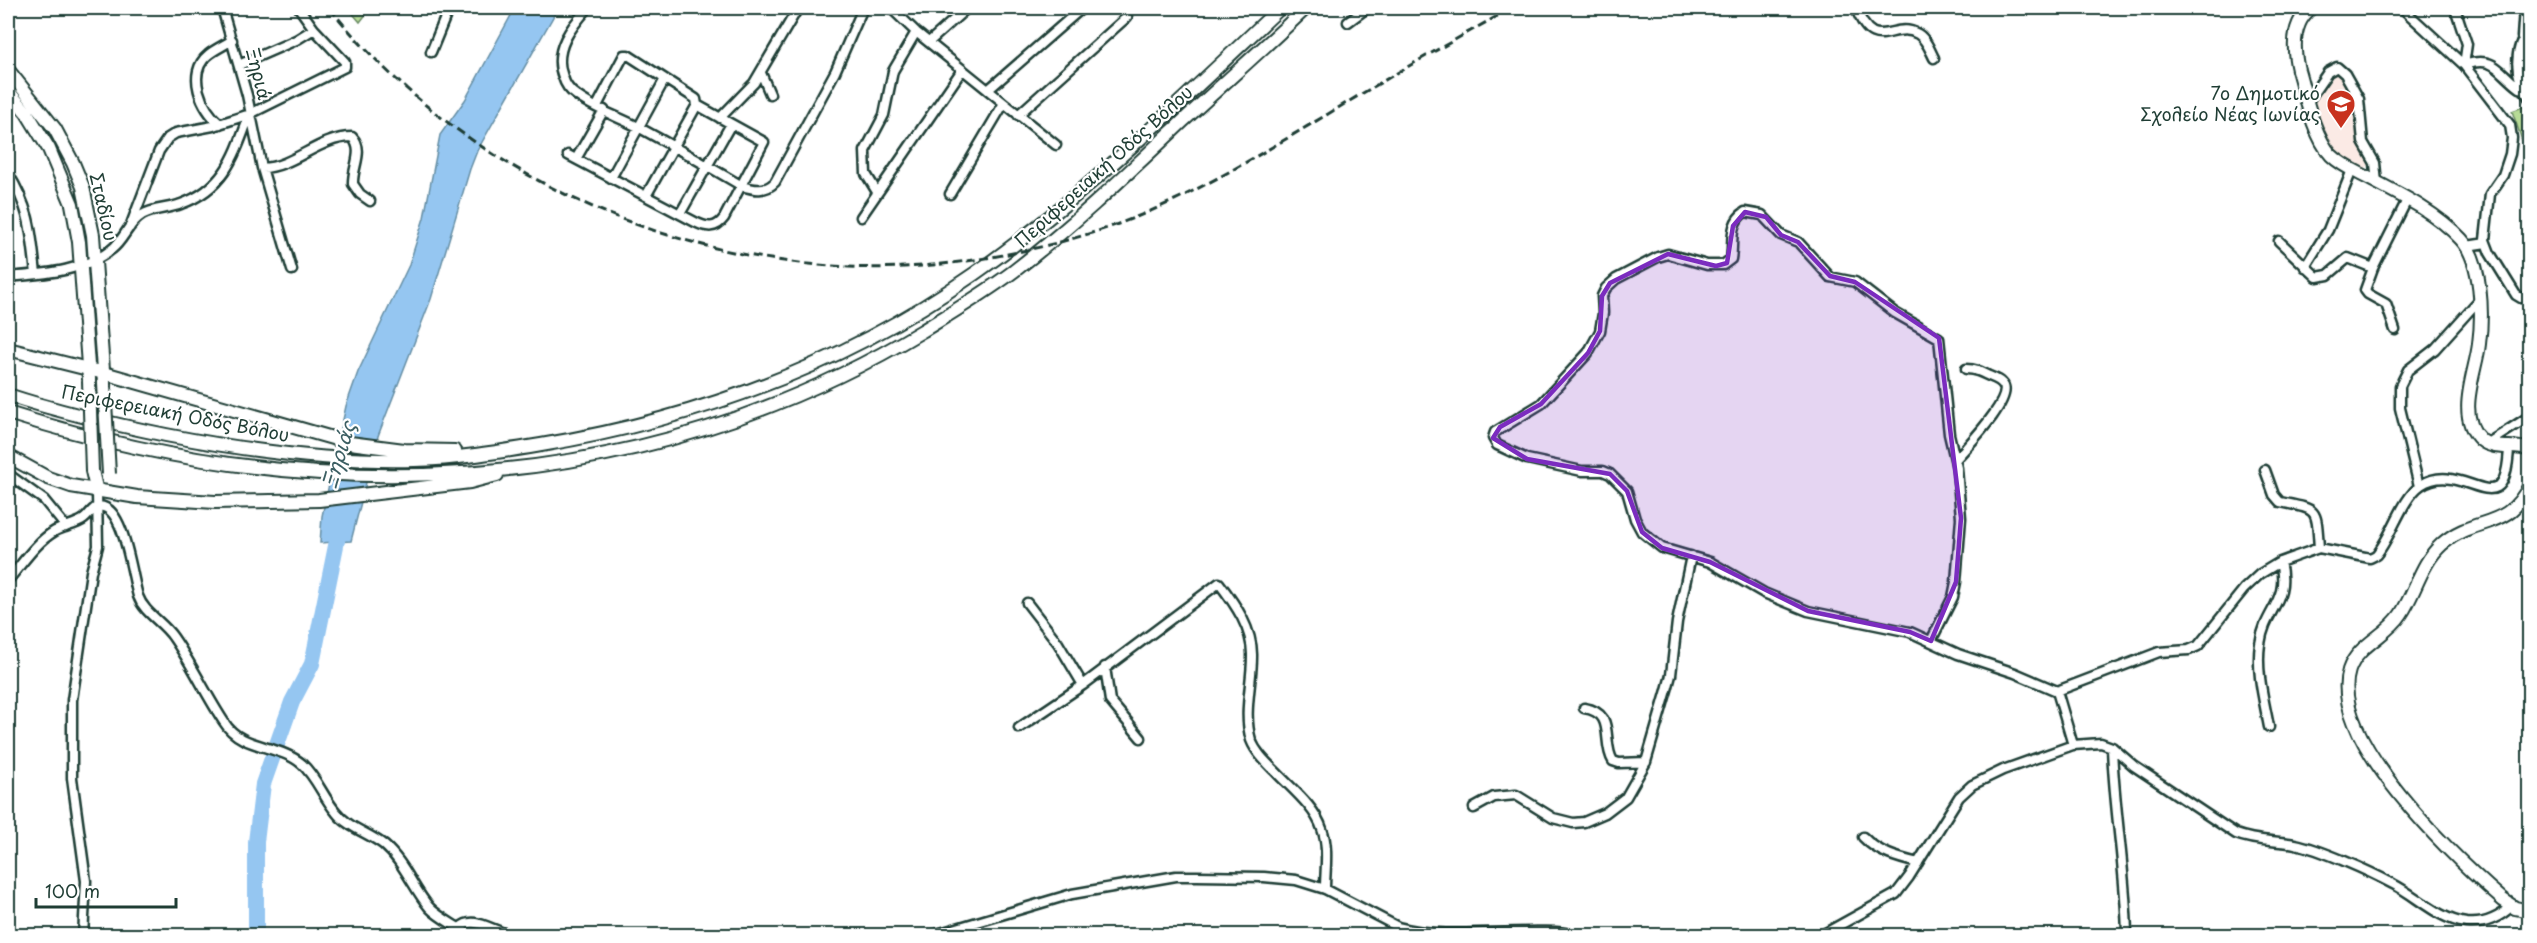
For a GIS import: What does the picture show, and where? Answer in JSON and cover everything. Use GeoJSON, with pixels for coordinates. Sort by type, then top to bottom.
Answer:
{"type":"FeatureCollection","features":[{"type":"Feature","properties":{"kind":"main road","name":"Περιφερειακή Οδός Βόλου"},"geometry":{"type":"LineString","coordinates":[[8,395],[66,414],[230,447],[334,459],[383,454],[447,458],[621,430],[688,413],[790,376],[883,331],[936,299],[1024,238],[1114,160],[1280,8]]}},
{"type":"Feature","properties":{"kind":"main road","name":"Περιφερειακή Οδός Βόλου"},"geometry":{"type":"LineString","coordinates":[[8,413],[61,430],[176,457],[228,466],[330,475],[383,476],[522,469],[606,455],[718,425],[777,404],[833,380],[898,345],[1012,273],[1066,229],[1306,8]]}},
{"type":"Feature","properties":{"kind":"main road"},"geometry":{"type":"LineString","coordinates":[[2311,8],[2301,18],[2294,45],[2297,67],[2326,148],[2352,170],[2407,200],[2449,228],[2467,246],[2475,268],[2479,300],[2480,341],[2470,387],[2469,408],[2475,431],[2488,443],[2529,450]]}},
{"type":"Feature","properties":{"kind":"main road","name":"Σταδίου"},"geometry":{"type":"LineString","coordinates":[[8,70],[39,106],[73,163],[88,206],[95,260],[104,378],[108,474],[98,492]]}},
{"type":"Feature","properties":{"kind":"main road","name":"Σταδίου"},"geometry":{"type":"LineString","coordinates":[[8,91],[36,126],[59,168],[76,216],[89,375],[92,471],[98,492]]}},
{"type":"Feature","properties":{"kind":"main road"},"geometry":{"type":"LineString","coordinates":[[8,349],[89,375],[336,439],[383,454]]}},
{"type":"Feature","properties":{"kind":"main road"},"geometry":{"type":"LineString","coordinates":[[8,456],[57,482],[98,492],[233,503],[319,500],[381,493],[470,482],[522,469]]}},
{"type":"Feature","properties":{"kind":"main road"},"geometry":{"type":"LineString","coordinates":[[2529,485],[2521,502],[2509,513],[2464,530],[2437,549],[2416,580],[2401,615],[2355,659],[2349,672],[2347,685],[2349,705],[2357,727],[2403,801],[2423,824],[2495,894],[2512,906],[2529,911]]}},
{"type":"Feature","properties":{"kind":"street","name":"Ξηριά"},"geometry":{"type":"LineString","coordinates":[[222,8],[239,65],[262,168],[292,270]]}},
{"type":"Feature","properties":{"kind":"street"},"geometry":{"type":"LineString","coordinates":[[130,227],[166,139],[176,133],[220,124],[250,114],[346,66],[299,8]]}},
{"type":"Feature","properties":{"kind":"street"},"geometry":{"type":"LineString","coordinates":[[431,52],[449,8]]}},
{"type":"Feature","properties":{"kind":"street"},"geometry":{"type":"LineString","coordinates":[[588,8],[575,22],[564,40],[560,54],[560,67],[569,88],[582,99],[742,186],[762,189],[771,187],[775,182],[835,72],[863,8]]}},
{"type":"Feature","properties":{"kind":"street"},"geometry":{"type":"LineString","coordinates":[[720,118],[743,96],[761,73],[798,8]]}},
{"type":"Feature","properties":{"kind":"street"},"geometry":{"type":"LineString","coordinates":[[891,8],[916,32],[1056,145]]}},
{"type":"Feature","properties":{"kind":"street"},"geometry":{"type":"LineString","coordinates":[[929,42],[967,8]]}},
{"type":"Feature","properties":{"kind":"street"},"geometry":{"type":"LineString","coordinates":[[988,90],[1080,8]]}},
{"type":"Feature","properties":{"kind":"street"},"geometry":{"type":"LineString","coordinates":[[1348,22],[1367,8]]}},
{"type":"Feature","properties":{"kind":"street"},"geometry":{"type":"LineString","coordinates":[[1856,8],[1873,33],[1879,35],[1907,31],[1917,34],[1926,42],[1934,58]]}},
{"type":"Feature","properties":{"kind":"street"},"geometry":{"type":"LineString","coordinates":[[2402,8],[2464,65],[2510,125],[2512,138],[2510,154],[2503,175],[2490,194],[2486,243],[2516,295],[2529,297]]}},
{"type":"Feature","properties":{"kind":"street"},"geometry":{"type":"LineString","coordinates":[[2455,8],[2466,39],[2467,54],[2464,65]]}},
{"type":"Feature","properties":{"kind":"street"},"geometry":{"type":"LineString","coordinates":[[2522,89],[2517,70],[2524,8]]}},
{"type":"Feature","properties":{"kind":"street"},"geometry":{"type":"LineString","coordinates":[[1018,115],[1127,17]]}},
{"type":"Feature","properties":{"kind":"street"},"geometry":{"type":"LineString","coordinates":[[2522,37],[2529,27]]}},
{"type":"Feature","properties":{"kind":"street"},"geometry":{"type":"LineString","coordinates":[[239,65],[296,40],[314,29]]}},
{"type":"Feature","properties":{"kind":"street"},"geometry":{"type":"LineString","coordinates":[[877,192],[866,174],[865,151],[884,115],[893,70],[916,32]]}},
{"type":"Feature","properties":{"kind":"street"},"geometry":{"type":"LineString","coordinates":[[220,124],[207,112],[196,77],[197,70],[207,55],[232,40]]}},
{"type":"Feature","properties":{"kind":"street"},"geometry":{"type":"LineString","coordinates":[[646,196],[697,105],[696,99],[628,55],[624,55],[600,108],[572,157],[611,178],[704,226],[716,226],[724,218],[764,142],[697,105]]}},
{"type":"Feature","properties":{"kind":"street"},"geometry":{"type":"LineString","coordinates":[[2464,65],[2474,62],[2493,64],[2522,89],[2529,99]]}},
{"type":"Feature","properties":{"kind":"street"},"geometry":{"type":"LineString","coordinates":[[2308,101],[2330,70],[2337,67],[2345,74],[2359,99],[2363,142],[2375,163],[2377,183]]}},
{"type":"Feature","properties":{"kind":"street"},"geometry":{"type":"LineString","coordinates":[[861,217],[962,70]]}},
{"type":"Feature","properties":{"kind":"street"},"geometry":{"type":"LineString","coordinates":[[761,73],[770,94]]}},
{"type":"Feature","properties":{"kind":"street"},"geometry":{"type":"LineString","coordinates":[[611,178],[665,79]]}},
{"type":"Feature","properties":{"kind":"street"},"geometry":{"type":"LineString","coordinates":[[950,194],[1004,103]]}},
{"type":"Feature","properties":{"kind":"street"},"geometry":{"type":"LineString","coordinates":[[8,277],[36,274],[95,260],[116,246],[130,227],[144,214],[180,205],[214,185],[225,172],[238,148],[250,114]]}},
{"type":"Feature","properties":{"kind":"street"},"geometry":{"type":"LineString","coordinates":[[680,214],[731,124]]}},
{"type":"Feature","properties":{"kind":"street"},"geometry":{"type":"LineString","coordinates":[[262,168],[280,165],[333,140],[352,136],[358,144],[359,151],[353,184],[360,194],[370,201]]}},
{"type":"Feature","properties":{"kind":"street"},"geometry":{"type":"LineString","coordinates":[[2305,267],[2328,230],[2352,170]]}},
{"type":"Feature","properties":{"kind":"street"},"geometry":{"type":"LineString","coordinates":[[8,173],[24,202],[31,224],[36,274]]}},
{"type":"Feature","properties":{"kind":"street"},"geometry":{"type":"LineString","coordinates":[[2395,330],[2386,304],[2368,294],[2366,290],[2373,268],[2407,200]]}},
{"type":"Feature","properties":{"kind":"street"},"geometry":{"type":"LineString","coordinates":[[1931,641],[1953,597],[1961,518],[1956,459],[1949,434],[1938,337],[1895,313],[1855,282],[1830,277],[1807,250],[1794,239],[1777,231],[1766,217],[1758,213],[1745,212],[1736,220],[1733,226],[1732,253],[1727,263],[1716,266],[1707,265],[1668,254],[1658,256],[1610,284],[1602,296],[1603,313],[1599,331],[1588,353],[1542,404],[1500,428],[1493,438],[1497,445],[1527,459],[1582,471],[1603,471],[1610,474],[1626,491],[1635,519],[1642,531],[1662,548],[1710,562],[1776,599],[1799,608],[1844,620],[1910,632],[1958,654],[2015,673],[2056,691],[2158,652],[2189,650],[2198,646],[2244,589],[2280,562],[2319,548],[2370,558],[2376,555],[2419,486],[2444,477],[2489,490],[2497,488],[2506,478],[2509,447]]}},
{"type":"Feature","properties":{"kind":"street"},"geometry":{"type":"LineString","coordinates":[[2279,241],[2317,277],[2325,277],[2343,260],[2352,258],[2373,268]]}},
{"type":"Feature","properties":{"kind":"street"},"geometry":{"type":"LineString","coordinates":[[2467,246],[2486,243]]}},
{"type":"Feature","properties":{"kind":"street"},"geometry":{"type":"LineString","coordinates":[[2419,486],[2400,408],[2400,386],[2408,370],[2435,349],[2479,300]]}},
{"type":"Feature","properties":{"kind":"street"},"geometry":{"type":"LineString","coordinates":[[1956,459],[2000,407],[2005,395],[2003,384],[1998,380],[1976,369],[1966,369]]}},
{"type":"Feature","properties":{"kind":"street"},"geometry":{"type":"LineString","coordinates":[[2488,443],[2529,416]]}},
{"type":"Feature","properties":{"kind":"street"},"geometry":{"type":"LineString","coordinates":[[2265,470],[2274,495],[2280,502],[2309,508],[2313,511],[2319,548]]}},
{"type":"Feature","properties":{"kind":"street"},"geometry":{"type":"LineString","coordinates":[[8,474],[44,500],[66,527]]}},
{"type":"Feature","properties":{"kind":"street"},"geometry":{"type":"LineString","coordinates":[[83,936],[86,881],[72,778],[72,700],[91,572],[98,546],[98,492]]}},
{"type":"Feature","properties":{"kind":"street"},"geometry":{"type":"LineString","coordinates":[[8,580],[45,539],[84,519],[92,509],[98,507],[109,511],[119,529],[139,599],[172,636],[227,728],[235,736],[295,759],[309,771],[336,813],[347,823],[385,846],[433,911],[470,936]]}},
{"type":"Feature","properties":{"kind":"street"},"geometry":{"type":"LineString","coordinates":[[1474,808],[1494,797],[1516,795],[1563,822],[1584,822],[1605,813],[1626,797],[1646,762],[1671,675],[1677,622],[1691,556]]}},
{"type":"Feature","properties":{"kind":"street"},"geometry":{"type":"LineString","coordinates":[[2269,727],[2260,681],[2259,655],[2262,633],[2283,591],[2280,562]]}},
{"type":"Feature","properties":{"kind":"street"},"geometry":{"type":"LineString","coordinates":[[1019,728],[1083,685],[1219,583],[1233,601],[1250,639],[1252,658],[1248,715],[1252,740],[1264,760],[1295,791],[1321,826],[1325,849],[1325,888]]}},
{"type":"Feature","properties":{"kind":"street"},"geometry":{"type":"LineString","coordinates":[[1027,603],[1058,643],[1083,685]]}},
{"type":"Feature","properties":{"kind":"street"},"geometry":{"type":"LineString","coordinates":[[1105,667],[1110,701],[1141,738]]}},
{"type":"Feature","properties":{"kind":"street"},"geometry":{"type":"LineString","coordinates":[[2056,691],[2073,745]]}},
{"type":"Feature","properties":{"kind":"street"},"geometry":{"type":"LineString","coordinates":[[1584,708],[1594,710],[1605,723],[1608,750],[1613,761],[1619,763],[1646,762]]}},
{"type":"Feature","properties":{"kind":"street"},"geometry":{"type":"LineString","coordinates":[[1820,936],[1896,894],[1959,797],[1972,785],[2003,770],[2073,745],[2101,743],[2112,747],[2134,766],[2236,834],[2254,840],[2293,844],[2318,851],[2390,882],[2424,904],[2465,923],[2492,920],[2503,915],[2512,906]]}},
{"type":"Feature","properties":{"kind":"street"},"geometry":{"type":"LineString","coordinates":[[2112,747],[2114,792],[2125,882],[2127,936]]}},
{"type":"Feature","properties":{"kind":"street"},"geometry":{"type":"LineString","coordinates":[[1863,837],[1869,844],[1888,855],[1918,863]]}},
{"type":"Feature","properties":{"kind":"street"},"geometry":{"type":"LineString","coordinates":[[930,936],[1071,894],[1176,876],[1264,877],[1296,880],[1325,888],[1398,927],[1446,935],[1541,932],[1574,936]]}},
{"type":"Feature","properties":{"kind":"street"},"geometry":{"type":"LineString","coordinates":[[460,928],[465,923],[472,922],[505,933],[534,936]]}},
{"type":"Feature","properties":{"kind":"highlighted area"},"geometry":{"type":"Polygon","coordinates":[[[1745,212],[1766,217],[1781,235],[1798,242],[1830,276],[1855,282],[1939,338],[1961,518],[1956,582],[1931,641],[1910,632],[1808,611],[1710,562],[1662,548],[1642,532],[1627,491],[1610,474],[1527,459],[1493,438],[1500,427],[1541,404],[1588,353],[1600,331],[1602,296],[1610,283],[1668,254],[1716,266],[1727,263],[1733,226],[1745,212]]]}},
{"type":"Feature","properties":{"kind":"shaded area","name":"7ο Δημοτικό Σχολείο Νέας Ιωνίας"},"geometry":{"type":"Polygon","coordinates":[[[2339,70],[2357,100],[2372,162],[2362,172],[2343,160],[2327,143],[2317,117],[2313,97],[2332,72],[2339,70]]]}},
{"type":"Feature","properties":{"kind":"green space"},"geometry":{"type":"Polygon","coordinates":[[[348,8],[371,8],[360,22],[348,8]]]}},
{"type":"Feature","properties":{"kind":"green space"},"geometry":{"type":"Polygon","coordinates":[[[2528,105],[2529,141],[2523,143],[2512,111],[2528,105]]]}},
{"type":"Feature","properties":{"kind":"water"},"geometry":{"type":"Polygon","coordinates":[[[515,8],[558,8],[477,151],[470,169],[431,299],[378,436],[351,541],[320,543],[322,516],[346,406],[358,372],[409,265],[424,218],[440,135],[465,100],[515,8]]]}},
{"type":"Feature","properties":{"kind":"waterway","name":"Ξηριάς"},"geometry":{"type":"LineString","coordinates":[[256,936],[256,842],[263,784],[292,702],[312,664],[341,521]]}},
{"type":"Feature","properties":{"kind":"railway"},"geometry":{"type":"LineString","coordinates":[[330,8],[380,64],[436,113],[496,156],[562,193],[630,222],[702,245],[775,260],[878,268],[968,261],[1028,250],[1085,235],[1149,212],[1240,166],[1512,8]]}},
{"type":"Feature","properties":{"kind":"place","name":"7ο Δημοτικό Σχολείο Νέας Ιωνίας"},"geometry":{"type":"Point","coordinates":[2341,130]}}]}
